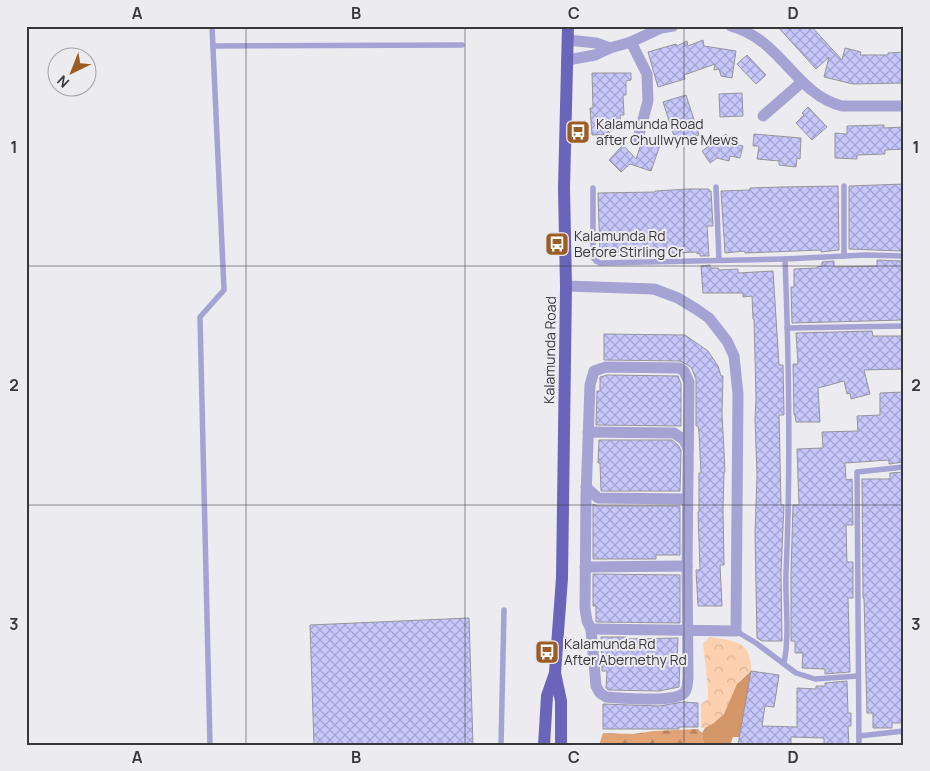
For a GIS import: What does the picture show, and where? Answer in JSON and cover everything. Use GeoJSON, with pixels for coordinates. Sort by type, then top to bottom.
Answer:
{"type":"FeatureCollection","features":[{"type":"Feature","properties":{"kind":"main road","name":"Kalamunda Road"},"geometry":{"type":"LineString","coordinates":[[544,745],[547,696],[555,673],[562,578],[566,286],[564,188],[568,26]]}},
{"type":"Feature","properties":{"kind":"main road","name":"Kalamunda Road"},"geometry":{"type":"LineString","coordinates":[[555,673],[561,701],[561,745]]}},
{"type":"Feature","properties":{"kind":"street"},"geometry":{"type":"LineString","coordinates":[[568,60],[595,55],[610,48],[632,42],[661,28],[673,26]]}},
{"type":"Feature","properties":{"kind":"street"},"geometry":{"type":"LineString","coordinates":[[731,26],[756,36],[767,44],[802,82],[832,104],[842,106],[904,106]]}},
{"type":"Feature","properties":{"kind":"street"},"geometry":{"type":"LineString","coordinates":[[568,40],[596,42],[610,48]]}},
{"type":"Feature","properties":{"kind":"street"},"geometry":{"type":"LineString","coordinates":[[632,42],[647,74],[648,101],[638,138]]}},
{"type":"Feature","properties":{"kind":"street"},"geometry":{"type":"LineString","coordinates":[[763,116],[802,82]]}},
{"type":"Feature","properties":{"kind":"street"},"geometry":{"type":"LineString","coordinates":[[566,286],[654,289],[678,298],[709,318],[728,341],[734,356],[738,394],[736,631],[591,630]]}},
{"type":"Feature","properties":{"kind":"street"},"geometry":{"type":"LineString","coordinates":[[606,367],[679,368],[684,371],[689,382],[687,499],[688,678],[686,690],[683,694],[672,699],[606,697],[600,693],[596,686],[591,630],[585,608],[588,432],[590,385],[594,371],[606,367]]}},
{"type":"Feature","properties":{"kind":"street"},"geometry":{"type":"LineString","coordinates":[[588,432],[674,433],[684,440],[688,451]]}},
{"type":"Feature","properties":{"kind":"street"},"geometry":{"type":"LineString","coordinates":[[586,487],[598,498],[687,499]]}},
{"type":"Feature","properties":{"kind":"street"},"geometry":{"type":"LineString","coordinates":[[585,567],[687,566]]}},
{"type":"Feature","properties":{"kind":"lane"},"geometry":{"type":"LineString","coordinates":[[210,745],[200,317],[224,290],[212,26]]}},
{"type":"Feature","properties":{"kind":"lane"},"geometry":{"type":"LineString","coordinates":[[213,46],[462,45]]}},
{"type":"Feature","properties":{"kind":"lane"},"geometry":{"type":"LineString","coordinates":[[844,186],[844,256]]}},
{"type":"Feature","properties":{"kind":"lane"},"geometry":{"type":"LineString","coordinates":[[593,188],[594,257],[596,261],[611,264],[844,256],[904,256]]}},
{"type":"Feature","properties":{"kind":"lane"},"geometry":{"type":"LineString","coordinates":[[716,188],[719,260]]}},
{"type":"Feature","properties":{"kind":"lane"},"geometry":{"type":"LineString","coordinates":[[784,664],[788,643],[786,583],[789,501],[785,258]]}},
{"type":"Feature","properties":{"kind":"lane"},"geometry":{"type":"LineString","coordinates":[[787,328],[904,326]]}},
{"type":"Feature","properties":{"kind":"lane"},"geometry":{"type":"LineString","coordinates":[[859,745],[856,472],[904,466]]}},
{"type":"Feature","properties":{"kind":"lane"},"geometry":{"type":"LineString","coordinates":[[501,745],[504,610]]}},
{"type":"Feature","properties":{"kind":"lane"},"geometry":{"type":"LineString","coordinates":[[736,631],[756,643],[796,673],[815,679],[858,676]]}},
{"type":"Feature","properties":{"kind":"lane"},"geometry":{"type":"LineString","coordinates":[[859,736],[904,731]]}},
{"type":"Feature","properties":{"kind":"green space"},"geometry":{"type":"Polygon","coordinates":[[[710,637],[734,642],[745,648],[751,661],[751,671],[738,683],[726,710],[718,721],[705,728],[701,727],[701,704],[708,699],[703,643],[710,637]]]}},
{"type":"Feature","properties":{"kind":"green space"},"geometry":{"type":"Polygon","coordinates":[[[698,729],[702,733],[704,745],[599,745],[603,733],[633,734],[698,729]]]}},
{"type":"Feature","properties":{"kind":"shaded area"},"geometry":{"type":"Polygon","coordinates":[[[751,671],[740,737],[733,737],[730,745],[704,745],[702,733],[705,728],[724,714],[737,684],[751,671]]]}},
{"type":"Feature","properties":{"kind":"building"},"geometry":{"type":"Polygon","coordinates":[[[777,26],[811,26],[842,60],[845,48],[861,52],[860,55],[888,55],[888,53],[904,52],[904,83],[853,84],[824,77],[829,57],[816,69],[777,26]]]}},
{"type":"Feature","properties":{"kind":"building"},"geometry":{"type":"Polygon","coordinates":[[[703,40],[704,46],[736,51],[732,78],[721,76],[719,69],[714,70],[715,64],[684,75],[685,79],[658,87],[648,52],[676,44],[677,46],[687,41],[688,46],[703,40]]]}},
{"type":"Feature","properties":{"kind":"building"},"geometry":{"type":"Polygon","coordinates":[[[747,55],[766,75],[756,84],[737,64],[747,55]]]}},
{"type":"Feature","properties":{"kind":"building"},"geometry":{"type":"Polygon","coordinates":[[[592,73],[631,73],[631,80],[626,81],[626,95],[623,95],[624,115],[620,115],[621,128],[606,129],[611,134],[592,135],[590,108],[593,108],[592,73]]]}},
{"type":"Feature","properties":{"kind":"building"},"geometry":{"type":"Polygon","coordinates":[[[742,93],[743,116],[720,117],[719,94],[742,93]]]}},
{"type":"Feature","properties":{"kind":"building"},"geometry":{"type":"Polygon","coordinates":[[[686,95],[699,135],[676,142],[663,102],[686,95]]]}},
{"type":"Feature","properties":{"kind":"building"},"geometry":{"type":"Polygon","coordinates":[[[808,107],[827,127],[812,140],[796,123],[804,115],[802,113],[808,107]]]}},
{"type":"Feature","properties":{"kind":"building"},"geometry":{"type":"Polygon","coordinates":[[[884,125],[884,128],[904,127],[904,149],[885,150],[885,154],[857,155],[857,159],[835,158],[835,133],[847,134],[847,126],[884,125]]]}},
{"type":"Feature","properties":{"kind":"building"},"geometry":{"type":"Polygon","coordinates":[[[726,134],[732,144],[743,146],[740,158],[730,156],[729,161],[717,158],[710,163],[702,151],[726,134]]]}},
{"type":"Feature","properties":{"kind":"building"},"geometry":{"type":"Polygon","coordinates":[[[754,134],[801,138],[800,159],[797,158],[796,167],[779,165],[779,161],[757,159],[759,146],[753,146],[754,134]]]}},
{"type":"Feature","properties":{"kind":"building"},"geometry":{"type":"Polygon","coordinates":[[[645,140],[660,145],[651,171],[630,164],[621,172],[609,160],[623,145],[636,159],[641,144],[645,140]]]}},
{"type":"Feature","properties":{"kind":"building"},"geometry":{"type":"Polygon","coordinates":[[[904,184],[904,249],[901,249],[901,251],[849,249],[849,186],[904,184]]]}},
{"type":"Feature","properties":{"kind":"building"},"geometry":{"type":"Polygon","coordinates":[[[838,186],[839,250],[821,252],[821,250],[725,253],[721,191],[750,190],[750,188],[838,186]]]}},
{"type":"Feature","properties":{"kind":"building"},"geometry":{"type":"Polygon","coordinates":[[[709,189],[711,191],[713,226],[707,226],[709,256],[700,256],[700,253],[697,254],[697,252],[600,256],[598,193],[655,192],[709,189]]]}},
{"type":"Feature","properties":{"kind":"building"},"geometry":{"type":"Polygon","coordinates":[[[877,260],[901,261],[903,320],[792,323],[791,287],[794,287],[794,269],[817,268],[822,266],[822,262],[834,261],[834,267],[877,266],[877,260]]]}},
{"type":"Feature","properties":{"kind":"building"},"geometry":{"type":"Polygon","coordinates":[[[710,265],[710,268],[718,268],[719,270],[738,269],[738,273],[773,271],[779,365],[783,365],[784,415],[779,415],[781,505],[784,505],[781,573],[782,641],[762,641],[757,638],[755,534],[757,476],[756,399],[752,296],[743,297],[743,293],[703,293],[701,266],[710,265]]]}},
{"type":"Feature","properties":{"kind":"building"},"geometry":{"type":"Polygon","coordinates":[[[872,331],[873,336],[901,336],[903,369],[864,370],[870,394],[851,399],[850,393],[847,394],[844,381],[818,388],[820,422],[796,422],[794,415],[793,364],[798,364],[796,333],[872,331]]]}},
{"type":"Feature","properties":{"kind":"building"},"geometry":{"type":"Polygon","coordinates":[[[604,334],[685,335],[708,351],[718,366],[721,376],[723,376],[722,413],[725,472],[723,510],[724,565],[720,565],[722,606],[698,606],[696,570],[700,570],[698,512],[699,473],[701,473],[699,432],[698,426],[696,426],[696,379],[691,367],[680,361],[604,360],[604,334]]]}},
{"type":"Feature","properties":{"kind":"building"},"geometry":{"type":"Polygon","coordinates":[[[607,375],[678,376],[681,384],[681,426],[596,425],[597,391],[600,391],[600,377],[607,375]]]}},
{"type":"Feature","properties":{"kind":"building"},"geometry":{"type":"Polygon","coordinates":[[[904,392],[904,409],[902,409],[904,462],[889,464],[889,460],[845,463],[846,480],[852,479],[853,525],[846,525],[847,562],[853,562],[853,598],[848,598],[850,672],[825,674],[825,669],[802,668],[803,653],[795,653],[795,641],[791,641],[793,505],[799,505],[797,449],[823,448],[822,432],[858,431],[857,416],[880,415],[880,393],[904,392]]]}},
{"type":"Feature","properties":{"kind":"building"},"geometry":{"type":"Polygon","coordinates":[[[599,440],[672,440],[681,450],[680,491],[601,491],[600,463],[598,463],[599,440]]]}},
{"type":"Feature","properties":{"kind":"building"},"geometry":{"type":"Polygon","coordinates":[[[904,472],[904,723],[892,723],[892,728],[873,728],[873,713],[867,713],[863,598],[862,479],[890,479],[890,473],[904,472]]]}},
{"type":"Feature","properties":{"kind":"building"},"geometry":{"type":"Polygon","coordinates":[[[593,504],[598,506],[680,506],[680,555],[656,555],[656,559],[593,559],[593,504]]]}},
{"type":"Feature","properties":{"kind":"building"},"geometry":{"type":"Polygon","coordinates":[[[593,574],[680,575],[680,623],[596,622],[596,606],[593,606],[593,574]]]}},
{"type":"Feature","properties":{"kind":"building"},"geometry":{"type":"Polygon","coordinates":[[[469,618],[473,745],[314,745],[310,625],[469,618]]]}},
{"type":"Feature","properties":{"kind":"building"},"geometry":{"type":"Polygon","coordinates":[[[601,637],[626,637],[625,639],[678,638],[677,660],[680,660],[679,687],[659,691],[608,690],[606,688],[607,671],[602,671],[601,637]]]}},
{"type":"Feature","properties":{"kind":"building"},"geometry":{"type":"Polygon","coordinates":[[[751,671],[779,675],[774,707],[765,706],[762,726],[797,727],[797,688],[816,689],[816,686],[825,686],[825,683],[847,681],[848,713],[851,713],[851,726],[848,726],[849,745],[824,745],[824,738],[791,737],[791,745],[738,745],[751,671]]]}},
{"type":"Feature","properties":{"kind":"building"},"geometry":{"type":"Polygon","coordinates":[[[683,702],[698,703],[698,727],[679,727],[679,729],[603,729],[603,704],[659,706],[683,702]]]}},
{"type":"Feature","properties":{"kind":"place","name":"Kalamunda Road after Chullwyne Mews"},"geometry":{"type":"Point","coordinates":[578,132]}},
{"type":"Feature","properties":{"kind":"place","name":"Kalamunda Rd Before Stirling Cr"},"geometry":{"type":"Point","coordinates":[557,244]}},
{"type":"Feature","properties":{"kind":"place","name":"Kalamunda Rd After Abernethy Rd"},"geometry":{"type":"Point","coordinates":[547,652]}}]}
